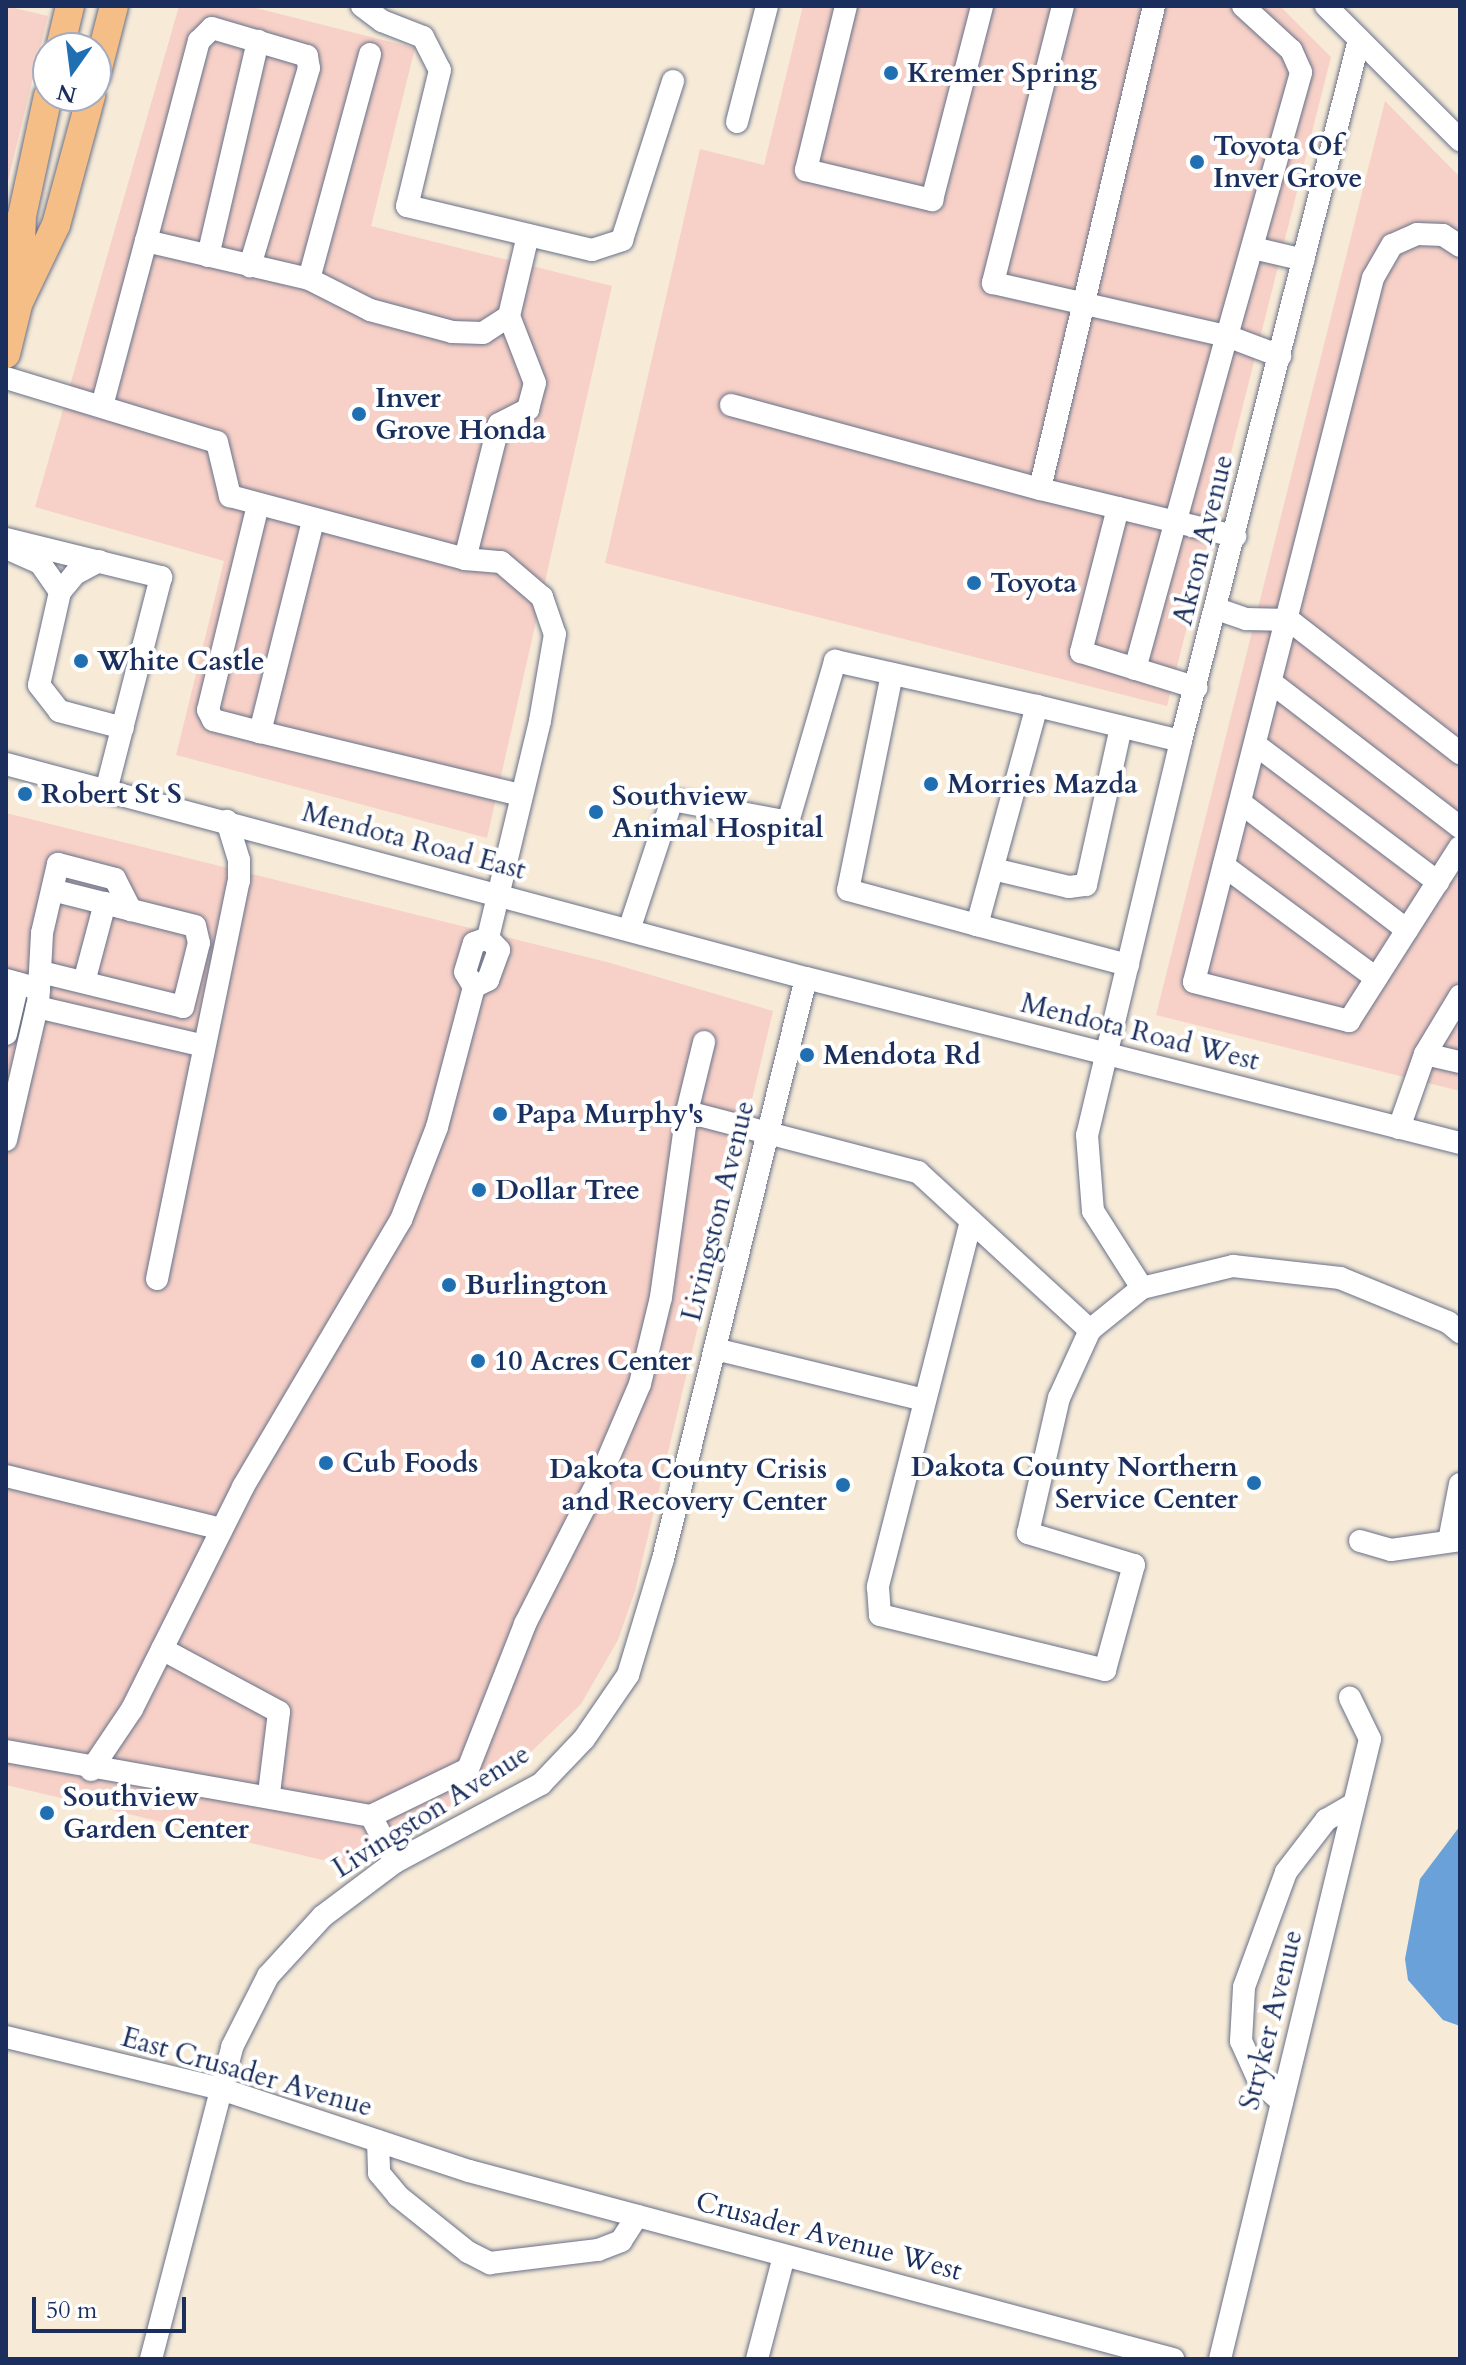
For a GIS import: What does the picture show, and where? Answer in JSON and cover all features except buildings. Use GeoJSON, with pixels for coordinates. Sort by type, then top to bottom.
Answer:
{"type":"FeatureCollection","features":[{"type":"Feature","properties":{"kind":"main road"},"geometry":{"type":"LineString","coordinates":[[64,32],[70,6]]}},
{"type":"Feature","properties":{"kind":"main road"},"geometry":{"type":"LineString","coordinates":[[107,32],[114,6]]}},
{"type":"Feature","properties":{"kind":"main road"},"geometry":{"type":"LineString","coordinates":[[6,354],[19,301],[22,216],[45,112]]}},
{"type":"Feature","properties":{"kind":"main road"},"geometry":{"type":"LineString","coordinates":[[19,301],[56,225],[87,112]]}},
{"type":"Feature","properties":{"kind":"street"},"geometry":{"type":"LineString","coordinates":[[737,122],[767,6]]}},
{"type":"Feature","properties":{"kind":"street"},"geometry":{"type":"LineString","coordinates":[[846,6],[806,170],[932,200],[982,6]]}},
{"type":"Feature","properties":{"kind":"street"},"geometry":{"type":"LineString","coordinates":[[1063,6],[993,283],[1227,336],[1280,356]]}},
{"type":"Feature","properties":{"kind":"street"},"geometry":{"type":"LineString","coordinates":[[1040,489],[1154,6]]}},
{"type":"Feature","properties":{"kind":"street"},"geometry":{"type":"LineString","coordinates":[[1135,669],[1173,521],[1301,72],[1291,50],[1243,6]]}},
{"type":"Feature","properties":{"kind":"street"},"geometry":{"type":"LineString","coordinates":[[1326,6],[1460,140]]}},
{"type":"Feature","properties":{"kind":"street"},"geometry":{"type":"LineString","coordinates":[[371,10],[423,37],[440,70],[407,206],[528,235],[592,250],[622,240],[673,81]]}},
{"type":"Feature","properties":{"kind":"street"},"geometry":{"type":"LineString","coordinates":[[102,406],[199,41],[212,28],[307,56],[309,68],[250,266]]}},
{"type":"Feature","properties":{"kind":"street","name":"Akron Avenue"},"geometry":{"type":"LineString","coordinates":[[1142,1288],[1093,1211],[1087,1135],[1181,741],[1197,688],[1359,40]]}},
{"type":"Feature","properties":{"kind":"street"},"geometry":{"type":"LineString","coordinates":[[208,256],[258,41]]}},
{"type":"Feature","properties":{"kind":"street"},"geometry":{"type":"LineString","coordinates":[[309,279],[370,54]]}},
{"type":"Feature","properties":{"kind":"street"},"geometry":{"type":"LineString","coordinates":[[1460,246],[1443,235],[1417,234],[1392,245],[1380,260],[1194,982],[1349,1021],[1460,847]]}},
{"type":"Feature","properties":{"kind":"street"},"geometry":{"type":"LineString","coordinates":[[465,559],[499,424],[528,409],[535,383],[509,316],[528,235]]}},
{"type":"Feature","properties":{"kind":"street"},"geometry":{"type":"LineString","coordinates":[[146,241],[309,279],[370,310],[452,332],[483,333],[509,316]]}},
{"type":"Feature","properties":{"kind":"street"},"geometry":{"type":"LineString","coordinates":[[1253,248],[1304,260]]}},
{"type":"Feature","properties":{"kind":"street"},"geometry":{"type":"LineString","coordinates":[[6,378],[217,442],[230,496],[313,521],[465,559],[501,562],[542,597],[555,634],[488,938],[499,950],[488,980],[474,987],[437,1127],[401,1220],[222,1529],[112,1743],[91,1770]]}},
{"type":"Feature","properties":{"kind":"street"},"geometry":{"type":"LineString","coordinates":[[731,405],[1040,489],[1235,536]]}},
{"type":"Feature","properties":{"kind":"street"},"geometry":{"type":"LineString","coordinates":[[258,505],[208,710],[213,720],[521,795]]}},
{"type":"Feature","properties":{"kind":"street"},"geometry":{"type":"LineString","coordinates":[[1118,508],[1081,652],[1197,688]]}},
{"type":"Feature","properties":{"kind":"street"},"geometry":{"type":"LineString","coordinates":[[260,732],[313,521]]}},
{"type":"Feature","properties":{"kind":"street"},"geometry":{"type":"LineString","coordinates":[[6,539],[161,577],[106,791]]}},
{"type":"Feature","properties":{"kind":"street"},"geometry":{"type":"LineString","coordinates":[[6,548],[40,563],[60,592]]}},
{"type":"Feature","properties":{"kind":"street"},"geometry":{"type":"LineString","coordinates":[[99,561],[75,574],[60,592],[39,685],[59,711],[123,728]]}},
{"type":"Feature","properties":{"kind":"street"},"geometry":{"type":"LineString","coordinates":[[1217,609],[1246,619],[1289,620],[1460,753]]}},
{"type":"Feature","properties":{"kind":"street"},"geometry":{"type":"LineString","coordinates":[[629,930],[672,800],[788,822],[835,661],[1181,741]]}},
{"type":"Feature","properties":{"kind":"street"},"geometry":{"type":"LineString","coordinates":[[892,674],[848,890],[1128,965]]}},
{"type":"Feature","properties":{"kind":"street"},"geometry":{"type":"LineString","coordinates":[[1272,683],[1460,827]]}},
{"type":"Feature","properties":{"kind":"street"},"geometry":{"type":"LineString","coordinates":[[977,925],[1037,706]]}},
{"type":"Feature","properties":{"kind":"street"},"geometry":{"type":"LineString","coordinates":[[993,869],[1069,887],[1086,885],[1121,727]]}},
{"type":"Feature","properties":{"kind":"street"},"geometry":{"type":"LineString","coordinates":[[1256,745],[1438,882]]}},
{"type":"Feature","properties":{"kind":"street","name":"Mendota Road East"},"geometry":{"type":"LineString","coordinates":[[6,764],[806,978]]}},
{"type":"Feature","properties":{"kind":"street"},"geometry":{"type":"LineString","coordinates":[[1241,803],[1407,930]]}},
{"type":"Feature","properties":{"kind":"street"},"geometry":{"type":"LineString","coordinates":[[157,1279],[240,871],[227,821]]}},
{"type":"Feature","properties":{"kind":"street"},"geometry":{"type":"LineString","coordinates":[[6,1140],[28,986],[58,864],[115,879],[131,910]]}},
{"type":"Feature","properties":{"kind":"street"},"geometry":{"type":"LineString","coordinates":[[1224,866],[1376,978]]}},
{"type":"Feature","properties":{"kind":"street"},"geometry":{"type":"LineString","coordinates":[[28,986],[84,982],[183,1007],[199,932],[131,910],[52,890]]}},
{"type":"Feature","properties":{"kind":"street"},"geometry":{"type":"LineString","coordinates":[[84,982],[105,903]]}},
{"type":"Feature","properties":{"kind":"street","name":"Mendota Road West"},"geometry":{"type":"LineString","coordinates":[[806,978],[1460,1143]]}},
{"type":"Feature","properties":{"kind":"street","name":"Livingston Avenue"},"geometry":{"type":"LineString","coordinates":[[151,2359],[232,2047],[268,1976],[323,1916],[395,1862],[541,1784],[584,1739],[628,1675],[663,1559],[806,978]]}},
{"type":"Feature","properties":{"kind":"street"},"geometry":{"type":"LineString","coordinates":[[28,986],[204,1046]]}},
{"type":"Feature","properties":{"kind":"street"},"geometry":{"type":"LineString","coordinates":[[6,1034],[28,986]]}},
{"type":"Feature","properties":{"kind":"street"},"geometry":{"type":"LineString","coordinates":[[1399,1128],[1425,1054],[1460,996]]}},
{"type":"Feature","properties":{"kind":"street"},"geometry":{"type":"LineString","coordinates":[[6,1751],[91,1770],[269,1794],[371,1816],[468,1769],[525,1624],[640,1384],[661,1297],[687,1112],[704,1042]]}},
{"type":"Feature","properties":{"kind":"street"},"geometry":{"type":"LineString","coordinates":[[1425,1054],[1460,1062]]}},
{"type":"Feature","properties":{"kind":"street"},"geometry":{"type":"LineString","coordinates":[[687,1112],[918,1172],[1090,1330]]}},
{"type":"Feature","properties":{"kind":"street"},"geometry":{"type":"LineString","coordinates":[[971,1221],[876,1601],[880,1615],[1105,1670],[1134,1565],[1028,1533],[1059,1398],[1090,1330],[1142,1288],[1233,1266],[1340,1278],[1448,1322],[1460,1332]]}},
{"type":"Feature","properties":{"kind":"street"},"geometry":{"type":"LineString","coordinates":[[715,1349],[924,1400]]}},
{"type":"Feature","properties":{"kind":"street"},"geometry":{"type":"LineString","coordinates":[[6,1476],[222,1529]]}},
{"type":"Feature","properties":{"kind":"street"},"geometry":{"type":"LineString","coordinates":[[1360,1541],[1391,1550],[1454,1541],[1460,1484]]}},
{"type":"Feature","properties":{"kind":"street"},"geometry":{"type":"LineString","coordinates":[[162,1649],[279,1712],[269,1794]]}},
{"type":"Feature","properties":{"kind":"street","name":"Stryker Avenue"},"geometry":{"type":"LineString","coordinates":[[1220,2359],[1370,1739],[1350,1698]]}},
{"type":"Feature","properties":{"kind":"street"},"geometry":{"type":"LineString","coordinates":[[1282,2102],[1259,2081],[1241,2041],[1244,1987],[1286,1872],[1326,1820],[1354,1804]]}},
{"type":"Feature","properties":{"kind":"street"},"geometry":{"type":"LineString","coordinates":[[371,1816],[395,1862]]}},
{"type":"Feature","properties":{"kind":"street","name":"East Crusader Avenue"},"geometry":{"type":"LineString","coordinates":[[6,2037],[221,2089],[469,2171]]}},
{"type":"Feature","properties":{"kind":"street"},"geometry":{"type":"LineString","coordinates":[[378,2141],[379,2173],[398,2196],[468,2252],[490,2263],[598,2250],[621,2241],[637,2216]]}},
{"type":"Feature","properties":{"kind":"street","name":"Crusader Avenue West"},"geometry":{"type":"LineString","coordinates":[[469,2171],[1173,2359]]}},
{"type":"Feature","properties":{"kind":"street"},"geometry":{"type":"LineString","coordinates":[[757,2359],[784,2256]]}},
{"type":"Feature","properties":{"kind":"shaded area"},"geometry":{"type":"Polygon","coordinates":[[[6,6],[48,16],[44,32],[32,32],[32,82],[6,189],[6,6]]]}},
{"type":"Feature","properties":{"kind":"shaded area"},"geometry":{"type":"Polygon","coordinates":[[[179,6],[248,6],[415,48],[371,226],[612,286],[487,838],[176,755],[224,561],[35,507],[179,6]]]}},
{"type":"Feature","properties":{"kind":"shaded area"},"geometry":{"type":"Polygon","coordinates":[[[803,6],[1280,6],[1331,57],[1167,706],[605,563],[700,149],[764,165],[803,6]]]}},
{"type":"Feature","properties":{"kind":"shaded area"},"geometry":{"type":"Polygon","coordinates":[[[1385,101],[1460,177],[1460,1091],[1156,1015],[1385,101]]]}},
{"type":"Feature","properties":{"kind":"shaded area","name":"10 Acres Center"},"geometry":{"type":"Polygon","coordinates":[[[6,813],[607,962],[773,1011],[635,1591],[618,1640],[581,1704],[506,1776],[343,1865],[6,1785],[6,813]]]}},
{"type":"Feature","properties":{"kind":"water"},"geometry":{"type":"Polygon","coordinates":[[[1460,1826],[1460,2026],[1443,2020],[1408,1980],[1405,1959],[1420,1879],[1460,1826]]]}},
{"type":"Feature","properties":{"kind":"place","name":"Kremer Spring"},"geometry":{"type":"Point","coordinates":[891,73]}},
{"type":"Feature","properties":{"kind":"place","name":"Toyota Of Inver Grove"},"geometry":{"type":"Point","coordinates":[1197,162]}},
{"type":"Feature","properties":{"kind":"place","name":"Inver Grove Honda"},"geometry":{"type":"Point","coordinates":[359,414]}},
{"type":"Feature","properties":{"kind":"place","name":"Toyota"},"geometry":{"type":"Point","coordinates":[974,583]}},
{"type":"Feature","properties":{"kind":"place","name":"White Castle"},"geometry":{"type":"Point","coordinates":[81,661]}},
{"type":"Feature","properties":{"kind":"place","name":"Morries Mazda"},"geometry":{"type":"Point","coordinates":[931,784]}},
{"type":"Feature","properties":{"kind":"place","name":"Robert St S"},"geometry":{"type":"Point","coordinates":[25,794]}},
{"type":"Feature","properties":{"kind":"place","name":"Southview Animal Hospital"},"geometry":{"type":"Point","coordinates":[596,812]}},
{"type":"Feature","properties":{"kind":"place","name":"Mendota Rd"},"geometry":{"type":"Point","coordinates":[807,1055]}},
{"type":"Feature","properties":{"kind":"place","name":"Papa Murphy's"},"geometry":{"type":"Point","coordinates":[500,1114]}},
{"type":"Feature","properties":{"kind":"place","name":"Dollar Tree"},"geometry":{"type":"Point","coordinates":[479,1190]}},
{"type":"Feature","properties":{"kind":"place","name":"Burlington"},"geometry":{"type":"Point","coordinates":[449,1285]}},
{"type":"Feature","properties":{"kind":"place","name":"10 Acres Center"},"geometry":{"type":"Point","coordinates":[478,1361]}},
{"type":"Feature","properties":{"kind":"place","name":"Cub Foods"},"geometry":{"type":"Point","coordinates":[326,1463]}},
{"type":"Feature","properties":{"kind":"place","name":"Dakota County Northern Service Center"},"geometry":{"type":"Point","coordinates":[1254,1483]}},
{"type":"Feature","properties":{"kind":"place","name":"Dakota County Crisis and Recovery Center"},"geometry":{"type":"Point","coordinates":[843,1485]}},
{"type":"Feature","properties":{"kind":"place","name":"Southview Garden Center"},"geometry":{"type":"Point","coordinates":[47,1813]}}]}
